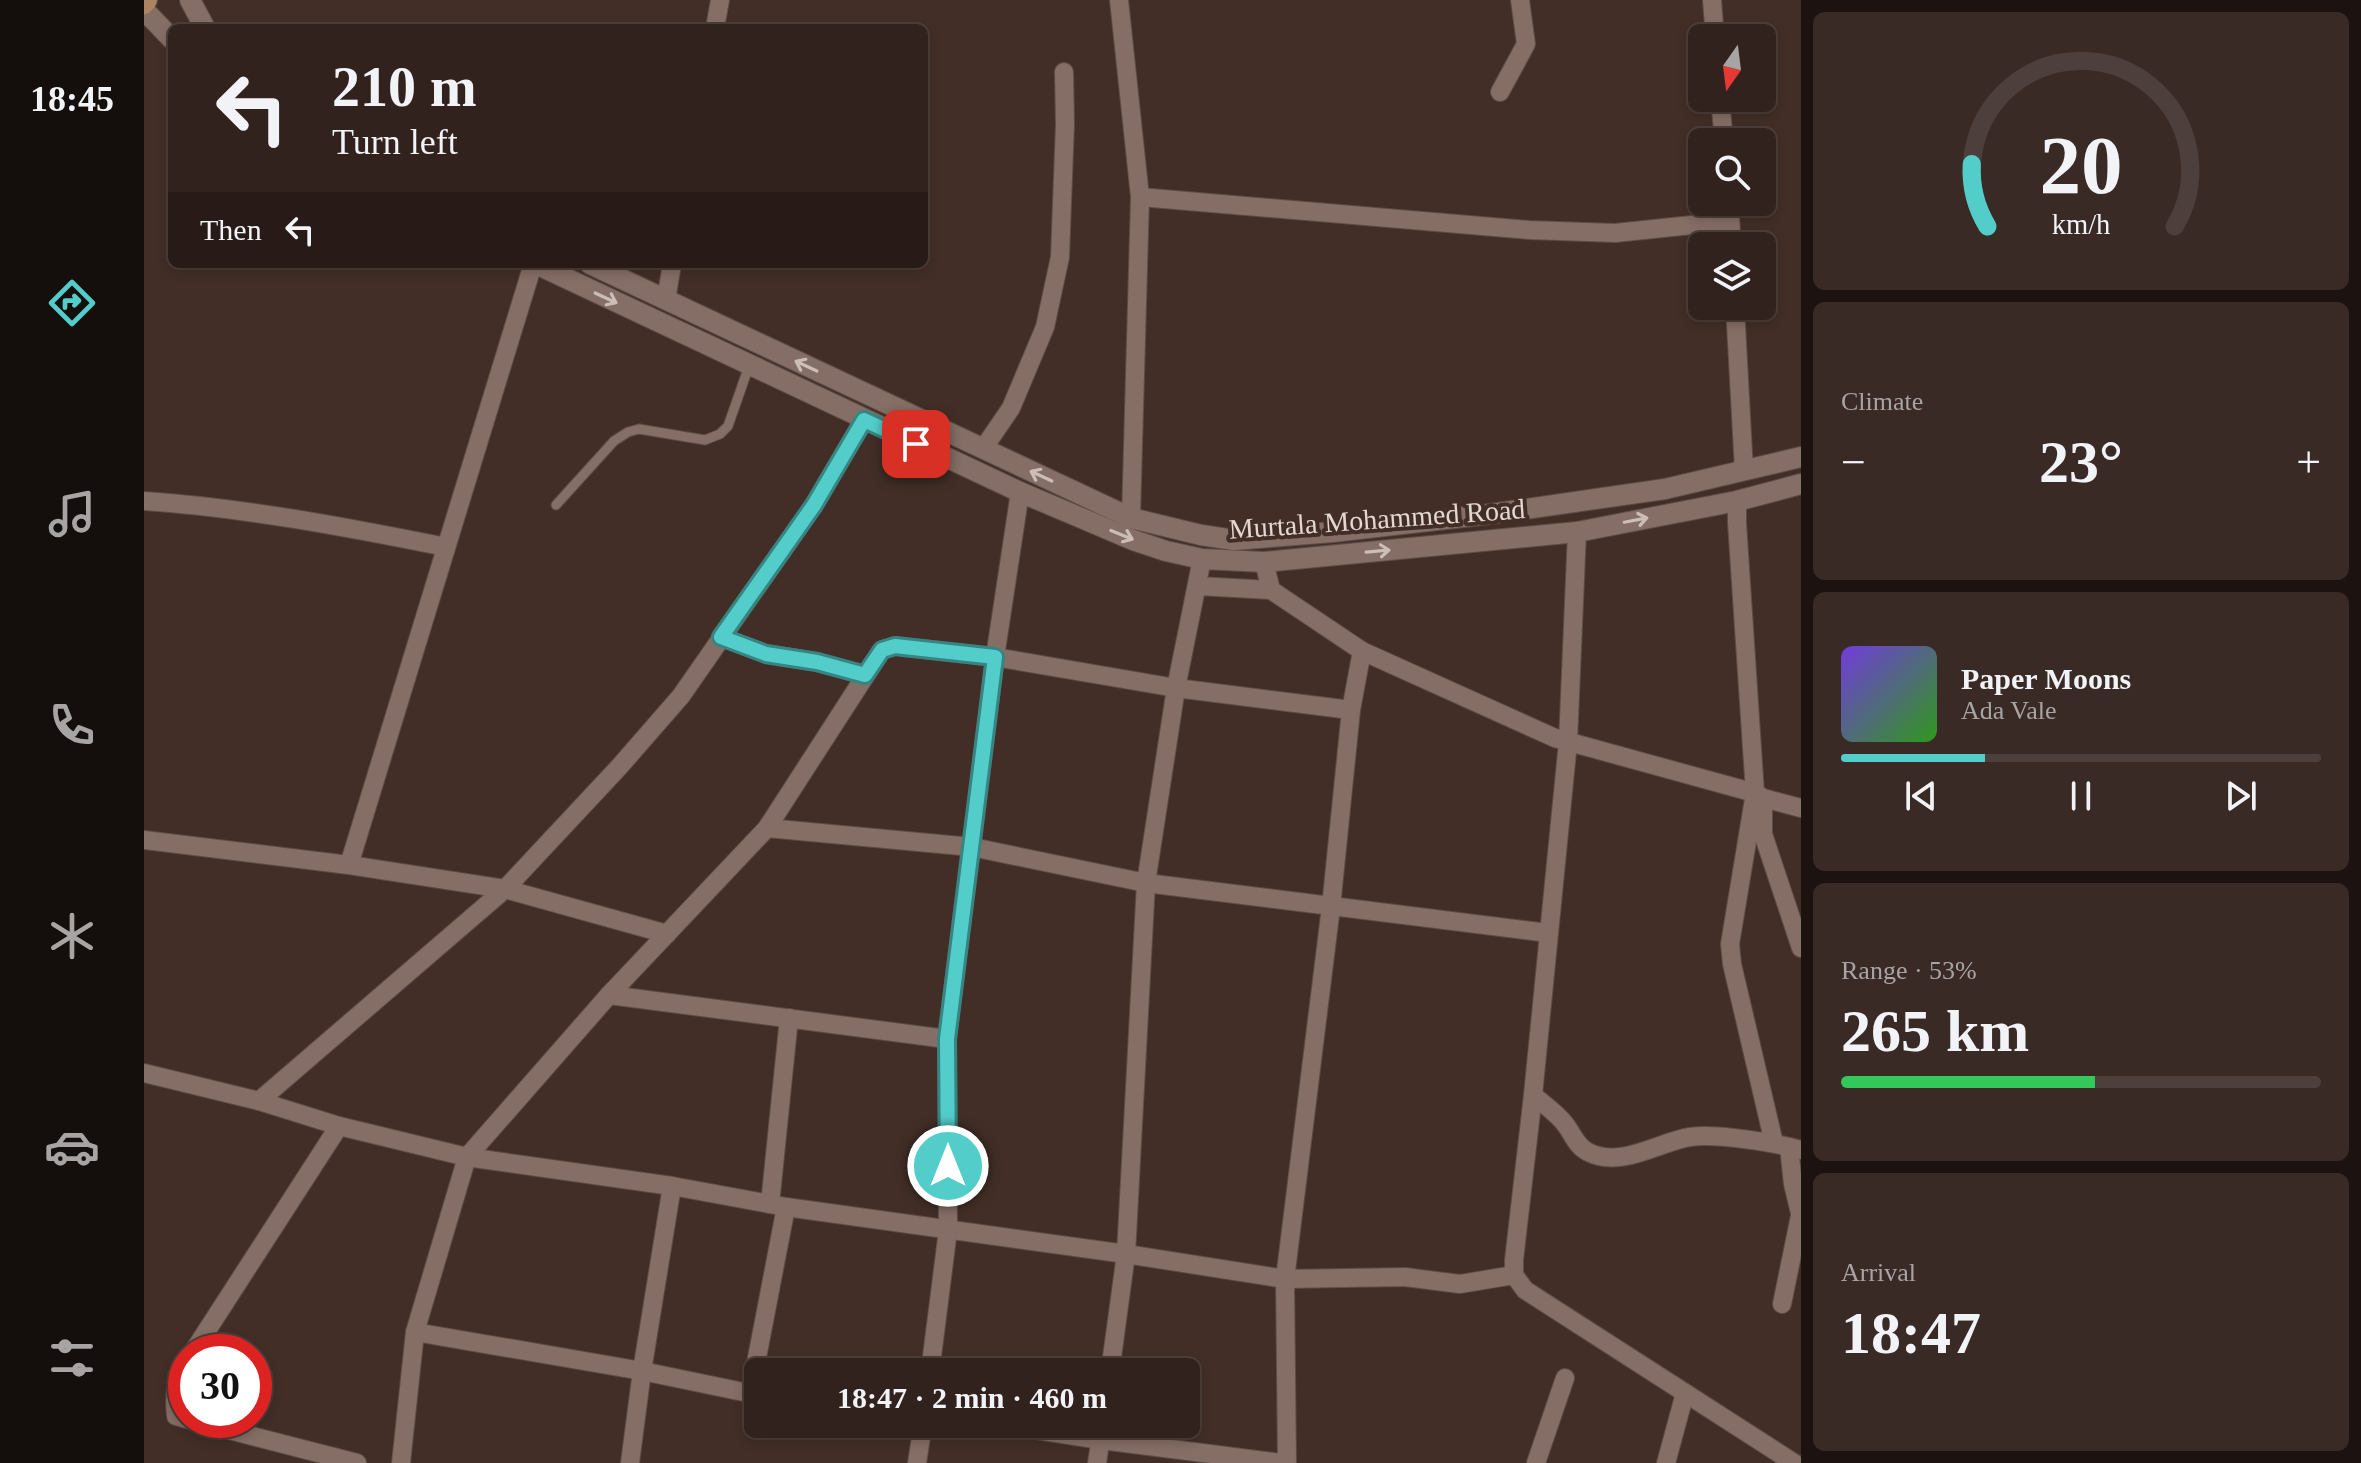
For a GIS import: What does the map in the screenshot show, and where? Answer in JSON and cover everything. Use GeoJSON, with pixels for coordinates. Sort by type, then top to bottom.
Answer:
{"type":"FeatureCollection","features":[{"type":"Feature","properties":{"kind":"main road"},"geometry":{"type":"LineString","coordinates":[[190,0],[203,24]]}},
{"type":"Feature","properties":{"kind":"main road"},"geometry":{"type":"LineString","coordinates":[[145,5],[168,34]]}},
{"type":"Feature","properties":{"kind":"main road","name":"Murtala Mohammed Road"},"geometry":{"type":"LineString","coordinates":[[543,268],[1020,492],[1234,540],[1498,513],[1665,489],[1801,457]]}},
{"type":"Feature","properties":{"kind":"main road","name":"Murtala Mohammed Road"},"geometry":{"type":"LineString","coordinates":[[598,268],[983,449],[1087,509],[1133,540],[1202,559],[1264,562],[1577,532],[1737,501],[1801,484]]}},
{"type":"Feature","properties":{"kind":"street"},"geometry":{"type":"LineString","coordinates":[[716,24],[720,0]]}},
{"type":"Feature","properties":{"kind":"street"},"geometry":{"type":"LineString","coordinates":[[1119,0],[1140,197],[1131,518]]}},
{"type":"Feature","properties":{"kind":"street"},"geometry":{"type":"LineString","coordinates":[[1500,92],[1526,44],[1520,0]]}},
{"type":"Feature","properties":{"kind":"street"},"geometry":{"type":"LineString","coordinates":[[1712,0],[1714,24]]}},
{"type":"Feature","properties":{"kind":"street"},"geometry":{"type":"LineString","coordinates":[[983,449],[1011,408],[1045,327],[1060,257],[1064,72]]}},
{"type":"Feature","properties":{"kind":"street"},"geometry":{"type":"LineString","coordinates":[[1140,197],[1529,230],[1615,233],[1704,216]]}},
{"type":"Feature","properties":{"kind":"street"},"geometry":{"type":"LineString","coordinates":[[349,865],[534,268]]}},
{"type":"Feature","properties":{"kind":"street"},"geometry":{"type":"LineString","coordinates":[[666,300],[671,268]]}},
{"type":"Feature","properties":{"kind":"street"},"geometry":{"type":"LineString","coordinates":[[1736,320],[1744,471]]}},
{"type":"Feature","properties":{"kind":"street"},"geometry":{"type":"LineString","coordinates":[[259,1101],[505,889],[620,766],[681,696],[814,505],[864,420]]}},
{"type":"Feature","properties":{"kind":"street"},"geometry":{"type":"LineString","coordinates":[[932,1358],[948,1230],[947,1039],[995,657],[1020,492]]}},
{"type":"Feature","properties":{"kind":"street"},"geometry":{"type":"LineString","coordinates":[[144,501],[328,523],[446,547]]}},
{"type":"Feature","properties":{"kind":"street"},"geometry":{"type":"LineString","coordinates":[[1737,501],[1763,834],[1801,948]]}},
{"type":"Feature","properties":{"kind":"street"},"geometry":{"type":"LineString","coordinates":[[1577,532],[1568,742],[1514,1275],[1525,1290],[1789,1461]]}},
{"type":"Feature","properties":{"kind":"street"},"geometry":{"type":"LineString","coordinates":[[1112,1358],[1126,1254],[1146,883],[1176,688],[1202,559]]}},
{"type":"Feature","properties":{"kind":"street"},"geometry":{"type":"LineString","coordinates":[[1264,562],[1271,590]]}},
{"type":"Feature","properties":{"kind":"street"},"geometry":{"type":"LineString","coordinates":[[1198,586],[1271,590],[1362,651],[1568,742],[1801,808]]}},
{"type":"Feature","properties":{"kind":"street"},"geometry":{"type":"LineString","coordinates":[[721,637],[766,654],[817,662],[865,675]]}},
{"type":"Feature","properties":{"kind":"street"},"geometry":{"type":"LineString","coordinates":[[401,1463],[415,1332],[467,1157],[609,995],[767,828],[882,650],[895,646],[995,657],[1176,688],[1351,710]]}},
{"type":"Feature","properties":{"kind":"street"},"geometry":{"type":"LineString","coordinates":[[1137,1438],[1284,1463],[1285,1279],[1331,907],[1351,710],[1362,651]]}},
{"type":"Feature","properties":{"kind":"street"},"geometry":{"type":"LineString","coordinates":[[1759,795],[1730,944],[1732,964],[1788,1147],[1801,1212],[1782,1304]]}},
{"type":"Feature","properties":{"kind":"street"},"geometry":{"type":"LineString","coordinates":[[767,828],[972,847],[1146,883],[1548,933]]}},
{"type":"Feature","properties":{"kind":"street"},"geometry":{"type":"LineString","coordinates":[[144,840],[349,865],[505,889],[667,934]]}},
{"type":"Feature","properties":{"kind":"street"},"geometry":{"type":"LineString","coordinates":[[609,995],[947,1039]]}},
{"type":"Feature","properties":{"kind":"street"},"geometry":{"type":"LineString","coordinates":[[759,1358],[778,1205],[789,1018]]}},
{"type":"Feature","properties":{"kind":"street"},"geometry":{"type":"LineString","coordinates":[[144,1073],[467,1157],[672,1186],[778,1205],[1285,1279],[1405,1277],[1460,1284],[1514,1275]]}},
{"type":"Feature","properties":{"kind":"street"},"geometry":{"type":"LineString","coordinates":[[1533,1095],[1565,1123],[1573,1139],[1585,1151],[1599,1157],[1628,1155],[1691,1136],[1788,1147]]}},
{"type":"Feature","properties":{"kind":"street"},"geometry":{"type":"LineString","coordinates":[[205,1334],[339,1126]]}},
{"type":"Feature","properties":{"kind":"street"},"geometry":{"type":"LineString","coordinates":[[630,1463],[672,1186]]}},
{"type":"Feature","properties":{"kind":"street"},"geometry":{"type":"LineString","coordinates":[[415,1332],[642,1371],[744,1393]]}},
{"type":"Feature","properties":{"kind":"street"},"geometry":{"type":"LineString","coordinates":[[1536,1463],[1565,1378]]}},
{"type":"Feature","properties":{"kind":"street"},"geometry":{"type":"LineString","coordinates":[[1666,1463],[1685,1393]]}},
{"type":"Feature","properties":{"kind":"street"},"geometry":{"type":"LineString","coordinates":[[259,1438],[357,1463]]}},
{"type":"Feature","properties":{"kind":"street"},"geometry":{"type":"LineString","coordinates":[[917,1463],[921,1438]]}},
{"type":"Feature","properties":{"kind":"street"},"geometry":{"type":"LineString","coordinates":[[1097,1463],[1101,1438]]}},
{"type":"Feature","properties":{"kind":"lane"},"geometry":{"type":"LineString","coordinates":[[556,505],[614,441],[628,432],[639,429],[705,440],[720,434],[728,426],[749,366]]}},
{"type":"Feature","properties":{"kind":"route"},"geometry":{"type":"LineString","coordinates":[[916,444],[864,420],[814,505],[721,637],[766,654],[817,662],[865,675],[882,650],[895,646],[995,657],[947,1039],[948,1166]]}}]}
